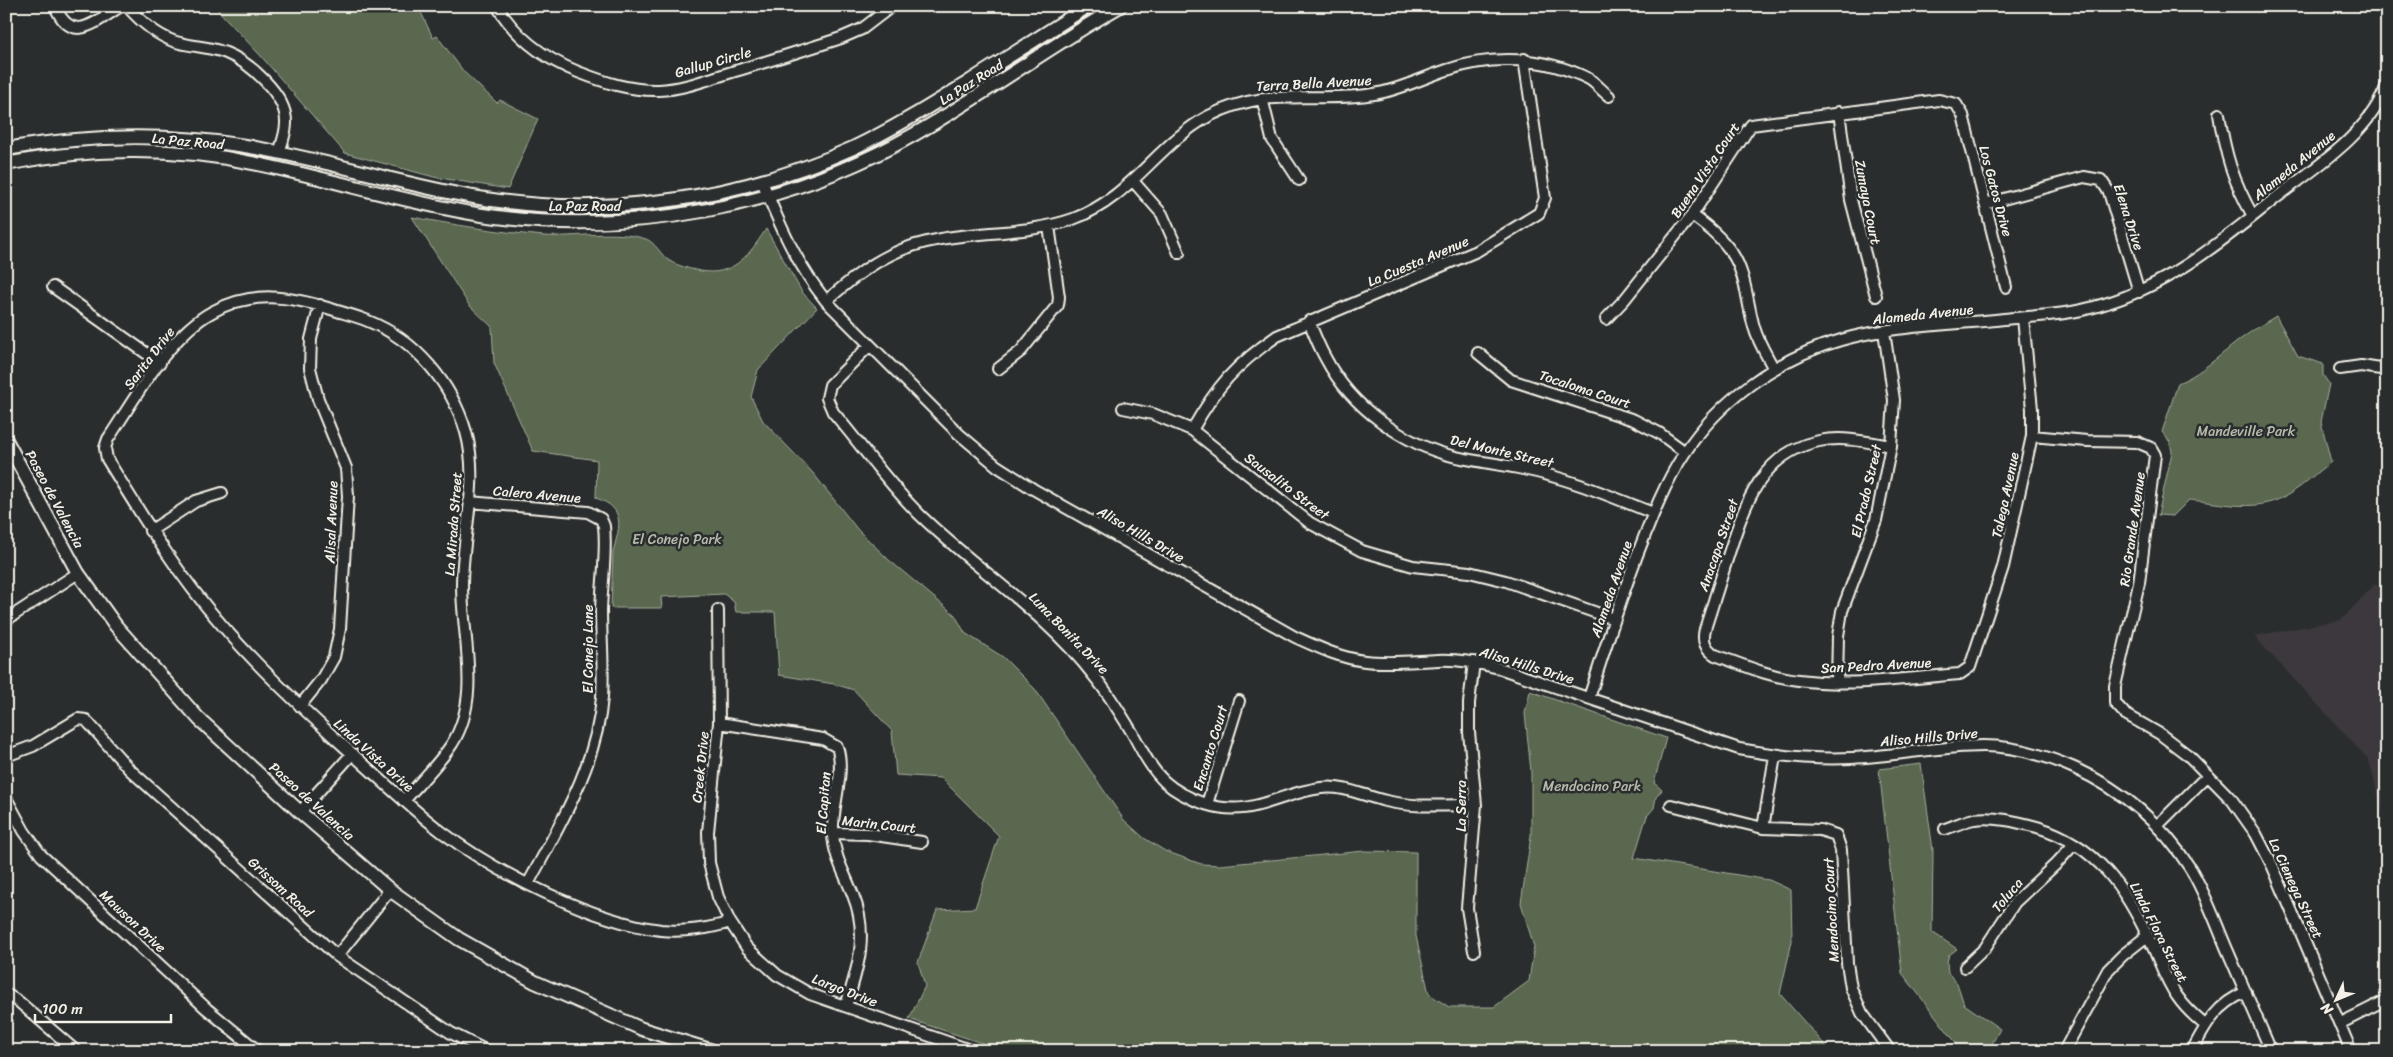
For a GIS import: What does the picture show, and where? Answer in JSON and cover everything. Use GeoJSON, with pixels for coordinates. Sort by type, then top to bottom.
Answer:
{"type":"FeatureCollection","features":[{"type":"Feature","properties":{"kind":"main road","name":"La Paz Road"},"geometry":{"type":"LineString","coordinates":[[6,149],[68,139],[146,136],[216,142],[279,153],[459,194],[494,200],[552,205],[643,203],[706,194],[762,181],[814,164],[855,147],[908,120],[1088,6]]}},
{"type":"Feature","properties":{"kind":"main road","name":"La Paz Road"},"geometry":{"type":"LineString","coordinates":[[6,164],[46,158],[105,153],[156,152],[250,162],[481,214],[548,221],[622,221],[699,212],[769,197],[834,173],[913,135],[1098,20],[1111,8]]}},
{"type":"Feature","properties":{"kind":"main road","name":"Paseo de Valencia"},"geometry":{"type":"LineString","coordinates":[[6,440],[78,573],[116,626],[199,719],[300,812],[390,890],[458,939],[535,982],[642,1029],[713,1051]]}},
{"type":"Feature","properties":{"kind":"street"},"geometry":{"type":"LineString","coordinates":[[56,6],[61,19],[68,26],[76,29],[87,26],[121,6]]}},
{"type":"Feature","properties":{"kind":"street"},"geometry":{"type":"LineString","coordinates":[[127,6],[146,25],[159,34],[189,46],[225,52],[239,59],[265,81],[284,110],[286,122],[279,153]]}},
{"type":"Feature","properties":{"kind":"street","name":"Gallup Circle"},"geometry":{"type":"LineString","coordinates":[[497,6],[506,21],[523,41],[544,56],[604,82],[628,88],[658,90],[686,86],[841,38],[862,29],[892,6]]}},
{"type":"Feature","properties":{"kind":"street"},"geometry":{"type":"LineString","coordinates":[[1088,6],[1098,20]]}},
{"type":"Feature","properties":{"kind":"street","name":"Terra Bella Avenue"},"geometry":{"type":"LineString","coordinates":[[826,301],[872,265],[908,248],[941,240],[1049,226],[1092,212],[1117,196],[1184,131],[1235,105],[1262,98],[1373,94],[1402,87],[1448,70],[1477,62],[1524,59],[1552,65],[1590,80],[1609,96]]}},
{"type":"Feature","properties":{"kind":"street","name":"La Cuesta Avenue"},"geometry":{"type":"LineString","coordinates":[[1192,430],[1213,394],[1231,372],[1252,352],[1277,336],[1477,251],[1539,213],[1545,198],[1524,59]]}},
{"type":"Feature","properties":{"kind":"street","name":"Alameda Avenue"},"geometry":{"type":"LineString","coordinates":[[1589,698],[1614,619],[1653,513],[1666,484],[1685,452],[1704,427],[1723,407],[1774,369],[1805,353],[1840,340],[1884,331],[2064,314],[2101,305],[2139,292],[2191,264],[2334,152],[2362,126],[2385,98],[2387,84]]}},
{"type":"Feature","properties":{"kind":"street"},"geometry":{"type":"LineString","coordinates":[[1262,98],[1272,139],[1299,180]]}},
{"type":"Feature","properties":{"kind":"street","name":"Buena Vista Court"},"geometry":{"type":"LineString","coordinates":[[1606,319],[1625,299],[1692,215],[1751,125],[1940,100],[1956,104]]}},
{"type":"Feature","properties":{"kind":"street","name":"Los Gatos Drive"},"geometry":{"type":"LineString","coordinates":[[1956,104],[1963,115],[2006,287]]}},
{"type":"Feature","properties":{"kind":"street","name":"Zumaya Court"},"geometry":{"type":"LineString","coordinates":[[1839,112],[1851,200],[1876,296]]}},
{"type":"Feature","properties":{"kind":"street"},"geometry":{"type":"LineString","coordinates":[[2219,114],[2223,142],[2236,186],[2253,216]]}},
{"type":"Feature","properties":{"kind":"street","name":"Elena Drive"},"geometry":{"type":"LineString","coordinates":[[1985,204],[2084,177],[2100,180],[2109,192],[2139,292]]}},
{"type":"Feature","properties":{"kind":"street","name":"Aliso Hills Drive"},"geometry":{"type":"LineString","coordinates":[[762,181],[791,249],[807,277],[826,301],[959,434],[997,466],[1295,637],[1327,652],[1363,661],[1403,663],[1439,660],[1474,662],[1499,668],[1739,749],[1776,756],[1816,759],[1853,758],[1948,747],[1985,746],[2022,751],[2059,761],[2094,778],[2130,801],[2157,826],[2191,869],[2272,1051]]}},
{"type":"Feature","properties":{"kind":"street"},"geometry":{"type":"LineString","coordinates":[[1134,181],[1162,214],[1179,253]]}},
{"type":"Feature","properties":{"kind":"street"},"geometry":{"type":"LineString","coordinates":[[1692,215],[1715,232],[1733,254],[1744,280],[1754,328],[1774,369]]}},
{"type":"Feature","properties":{"kind":"street"},"geometry":{"type":"LineString","coordinates":[[998,369],[1021,351],[1058,306],[1059,297],[1049,226]]}},
{"type":"Feature","properties":{"kind":"street"},"geometry":{"type":"LineString","coordinates":[[53,287],[160,363]]}},
{"type":"Feature","properties":{"kind":"street","name":"Sarita Drive"},"geometry":{"type":"LineString","coordinates":[[104,448],[160,363],[176,341],[192,325],[212,312],[238,301],[268,296],[295,298],[320,306]]}},
{"type":"Feature","properties":{"kind":"street","name":"La Mirada Street"},"geometry":{"type":"LineString","coordinates":[[320,306],[369,321],[396,336],[418,353],[437,374],[454,400],[466,433],[471,462],[462,584],[469,694],[463,720],[453,742],[404,801]]}},
{"type":"Feature","properties":{"kind":"street","name":"Alisal Avenue"},"geometry":{"type":"LineString","coordinates":[[300,706],[321,680],[334,657],[340,629],[348,496],[346,468],[318,399],[310,368],[311,340],[320,306]]}},
{"type":"Feature","properties":{"kind":"street","name":"Talega Avenue"},"geometry":{"type":"LineString","coordinates":[[1966,671],[1973,662],[2003,567],[2032,436],[2032,409],[2023,318]]}},
{"type":"Feature","properties":{"kind":"street","name":"Del Monte Street"},"geometry":{"type":"LineString","coordinates":[[1309,321],[1326,361],[1353,398],[1386,426],[1419,444],[1455,456],[1524,469],[1578,483],[1653,513]]}},
{"type":"Feature","properties":{"kind":"street","name":"El Prado Street"},"geometry":{"type":"LineString","coordinates":[[1836,683],[1838,636],[1842,611],[1876,520],[1891,446],[1894,400],[1884,331]]}},
{"type":"Feature","properties":{"kind":"street","name":"Luna Bonita Drive"},"geometry":{"type":"LineString","coordinates":[[870,345],[830,385],[827,398],[833,412],[921,516],[1027,607],[1094,675],[1119,711],[1150,763],[1166,782],[1186,796],[1207,804],[1237,810],[1261,806],[1299,792],[1323,788],[1350,790],[1386,801],[1410,805],[1476,804]]}},
{"type":"Feature","properties":{"kind":"street","name":"Tocaloma Court"},"geometry":{"type":"LineString","coordinates":[[1478,353],[1510,380],[1634,420],[1659,433],[1685,452]]}},
{"type":"Feature","properties":{"kind":"street"},"geometry":{"type":"LineString","coordinates":[[2340,369],[2361,366],[2387,370]]}},
{"type":"Feature","properties":{"kind":"street","name":"Sausalito Street"},"geometry":{"type":"LineString","coordinates":[[1124,408],[1153,414],[1192,430],[1310,523],[1362,551],[1413,566],[1468,572],[1506,581],[1614,619]]}},
{"type":"Feature","properties":{"kind":"street","name":"Rio Grande Avenue"},"geometry":{"type":"LineString","coordinates":[[2032,436],[2087,441],[2137,442],[2151,448],[2155,455],[2139,583],[2115,686],[2115,703]]}},
{"type":"Feature","properties":{"kind":"street","name":"Anacapa Street"},"geometry":{"type":"LineString","coordinates":[[1705,645],[1704,629],[1743,511],[1753,490],[1771,466],[1793,451],[1819,441],[1848,439],[1891,446]]}},
{"type":"Feature","properties":{"kind":"street","name":"Linda Vista Drive"},"geometry":{"type":"LineString","coordinates":[[104,448],[107,459],[150,530],[220,623],[257,665],[300,706],[404,801],[442,832],[485,861],[528,884],[601,915],[633,925],[664,930],[694,929],[730,922]]}},
{"type":"Feature","properties":{"kind":"street"},"geometry":{"type":"LineString","coordinates":[[150,530],[196,501],[222,493]]}},
{"type":"Feature","properties":{"kind":"street","name":"Calero Avenue"},"geometry":{"type":"LineString","coordinates":[[469,502],[588,512],[601,519]]}},
{"type":"Feature","properties":{"kind":"street","name":"El Conejo Lane"},"geometry":{"type":"LineString","coordinates":[[528,884],[576,794],[597,728],[602,699],[603,669],[601,618],[605,533],[601,519]]}},
{"type":"Feature","properties":{"kind":"street"},"geometry":{"type":"LineString","coordinates":[[8,616],[78,573]]}},
{"type":"Feature","properties":{"kind":"street","name":"Creek Drive"},"geometry":{"type":"LineString","coordinates":[[718,610],[719,723],[708,832],[709,863],[718,896],[730,922]]}},
{"type":"Feature","properties":{"kind":"street","name":"San Pedro Avenue"},"geometry":{"type":"LineString","coordinates":[[1705,645],[1715,655],[1764,673],[1799,680],[1836,683],[1960,674],[1966,671]]}},
{"type":"Feature","properties":{"kind":"street","name":"La Serra"},"geometry":{"type":"LineString","coordinates":[[1474,662],[1469,732],[1476,804],[1467,908],[1474,951]]}},
{"type":"Feature","properties":{"kind":"street","name":"Encanto Court"},"geometry":{"type":"LineString","coordinates":[[1207,804],[1238,701]]}},
{"type":"Feature","properties":{"kind":"street","name":"La Cienega Street"},"geometry":{"type":"LineString","coordinates":[[2115,703],[2125,714],[2160,734],[2189,756],[2232,800],[2264,850],[2341,1023],[2351,1051]]}},
{"type":"Feature","properties":{"kind":"street","name":"Grissom Road"},"geometry":{"type":"LineString","coordinates":[[6,756],[33,746],[78,719],[89,723],[130,769],[337,956],[451,1033],[487,1051]]}},
{"type":"Feature","properties":{"kind":"street","name":"El Capitan"},"geometry":{"type":"LineString","coordinates":[[719,723],[823,739],[836,747],[839,763],[832,833],[835,854],[853,896],[860,920],[862,948],[846,1006]]}},
{"type":"Feature","properties":{"kind":"street"},"geometry":{"type":"LineString","coordinates":[[300,812],[352,754]]}},
{"type":"Feature","properties":{"kind":"street"},"geometry":{"type":"LineString","coordinates":[[1763,828],[1776,756]]}},
{"type":"Feature","properties":{"kind":"street"},"geometry":{"type":"LineString","coordinates":[[2157,826],[2208,775]]}},
{"type":"Feature","properties":{"kind":"street","name":"Mawson Drive"},"geometry":{"type":"LineString","coordinates":[[6,798],[24,831],[41,855],[207,1009],[258,1051]]}},
{"type":"Feature","properties":{"kind":"street","name":"Mendocino Court"},"geometry":{"type":"LineString","coordinates":[[1671,805],[1763,828],[1828,831],[1836,835],[1840,842],[1850,988],[1862,1013],[1890,1051]]}},
{"type":"Feature","properties":{"kind":"street","name":"Linda Flora Street"},"geometry":{"type":"LineString","coordinates":[[1945,829],[1974,819],[2000,820],[2050,831],[2094,858],[2115,879],[2132,904],[2176,995],[2188,1010],[2206,1026]]}},
{"type":"Feature","properties":{"kind":"street","name":"Marin Court"},"geometry":{"type":"LineString","coordinates":[[832,833],[868,834],[922,842]]}},
{"type":"Feature","properties":{"kind":"street","name":"Toluca"},"geometry":{"type":"LineString","coordinates":[[1964,968],[1985,948],[2015,902],[2056,864],[2074,844]]}},
{"type":"Feature","properties":{"kind":"street"},"geometry":{"type":"LineString","coordinates":[[337,956],[390,890]]}},
{"type":"Feature","properties":{"kind":"street","name":"Largo Drive"},"geometry":{"type":"LineString","coordinates":[[730,922],[747,948],[777,975],[810,994],[973,1051]]}},
{"type":"Feature","properties":{"kind":"street"},"geometry":{"type":"LineString","coordinates":[[2064,1051],[2108,970],[2147,936]]}},
{"type":"Feature","properties":{"kind":"street"},"geometry":{"type":"LineString","coordinates":[[2192,1051],[2216,1011],[2230,999],[2246,992]]}},
{"type":"Feature","properties":{"kind":"street"},"geometry":{"type":"LineString","coordinates":[[6,994],[19,1002],[76,1051]]}},
{"type":"Feature","properties":{"kind":"street"},"geometry":{"type":"LineString","coordinates":[[2341,1023],[2387,1000]]}},
{"type":"Feature","properties":{"kind":"shaded area"},"geometry":{"type":"Polygon","coordinates":[[[2375,584],[2387,594],[2387,830],[2369,760],[2254,636],[2341,620],[2375,584]]]}},
{"type":"Feature","properties":{"kind":"green space"},"geometry":{"type":"Polygon","coordinates":[[[214,6],[418,6],[433,38],[437,36],[464,72],[497,103],[500,100],[538,119],[508,189],[434,177],[345,153],[260,55],[214,6]]]}},
{"type":"Feature","properties":{"kind":"green space"},"geometry":{"type":"Polygon","coordinates":[[[412,217],[477,228],[544,236],[609,234],[634,236],[649,241],[665,258],[673,263],[690,269],[712,272],[722,271],[738,263],[756,244],[766,229],[802,292],[817,308],[758,370],[751,397],[763,421],[813,473],[858,530],[889,560],[955,615],[965,633],[1003,657],[1035,689],[1124,820],[1144,838],[1165,851],[1201,864],[1220,865],[1364,851],[1416,852],[1416,936],[1429,994],[1449,1007],[1494,1007],[1529,981],[1534,947],[1521,903],[1531,836],[1531,772],[1525,713],[1530,691],[1666,738],[1654,783],[1662,790],[1656,797],[1654,808],[1647,816],[1634,858],[1769,880],[1791,890],[1792,941],[1780,994],[1830,1051],[1006,1051],[909,1019],[925,986],[918,962],[937,910],[975,908],[999,836],[941,778],[896,775],[892,731],[854,690],[834,684],[779,675],[775,612],[736,612],[734,602],[724,594],[661,597],[662,608],[611,608],[613,553],[618,519],[611,506],[596,498],[597,460],[533,451],[494,363],[492,327],[469,305],[412,217]]]}},
{"type":"Feature","properties":{"kind":"green space","name":"Mandeville Park"},"geometry":{"type":"Polygon","coordinates":[[[2276,316],[2298,356],[2323,364],[2323,375],[2329,384],[2321,422],[2331,462],[2291,493],[2266,503],[2241,506],[2189,500],[2173,516],[2158,515],[2172,452],[2170,442],[2162,432],[2178,383],[2198,372],[2245,336],[2276,316]]]}},
{"type":"Feature","properties":{"kind":"green space"},"geometry":{"type":"Polygon","coordinates":[[[1921,764],[1933,850],[1932,932],[1957,949],[1949,955],[1947,962],[1948,973],[1957,983],[1964,1004],[2000,1029],[1988,1051],[1952,1051],[1957,1044],[1902,973],[1879,769],[1921,764]]]}},
{"type":"Feature","properties":{"kind":"park label","name":"El Conejo Park"},"geometry":{"type":"Point","coordinates":[677,539]}},
{"type":"Feature","properties":{"kind":"park label","name":"Mendocino Park"},"geometry":{"type":"Point","coordinates":[1592,786]}}]}
